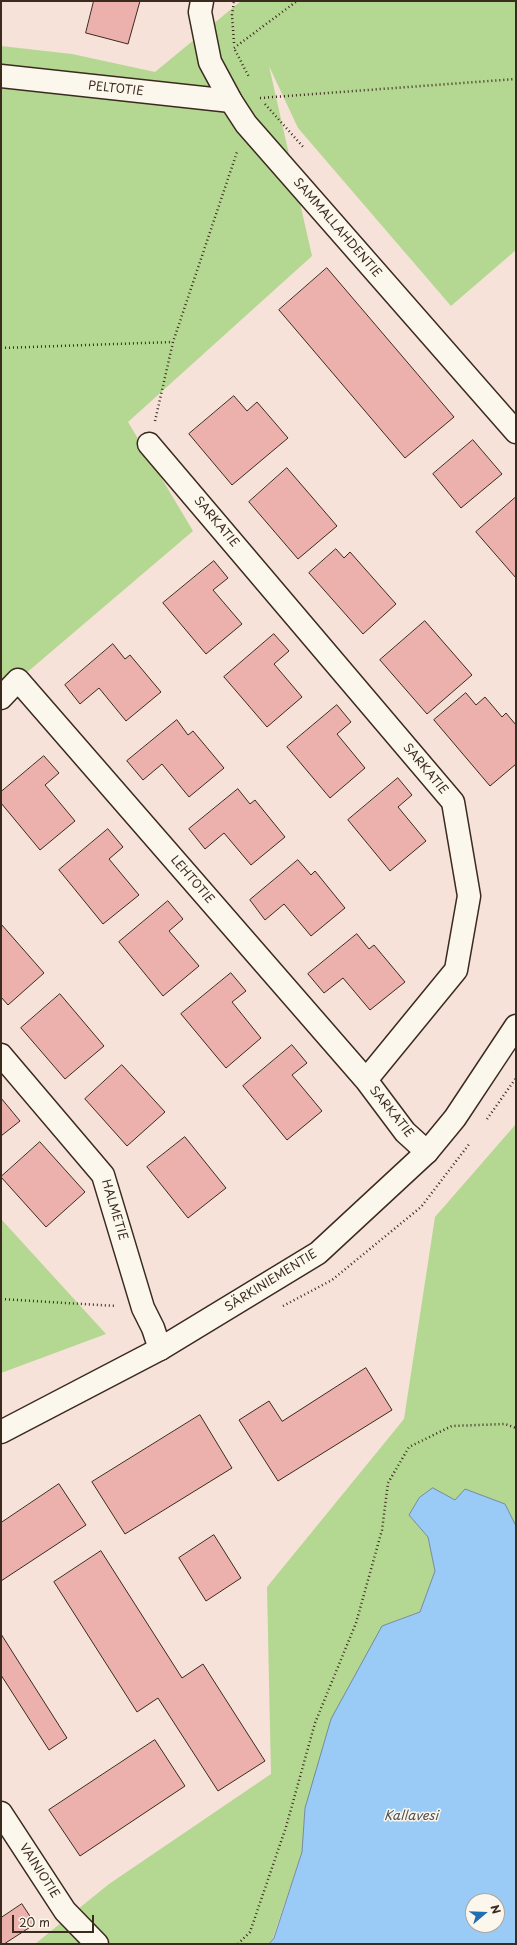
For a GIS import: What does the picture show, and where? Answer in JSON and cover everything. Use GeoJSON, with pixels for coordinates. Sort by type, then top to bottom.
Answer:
{"type":"FeatureCollection","features":[{"type":"Feature","properties":{"kind":"street","name":"SAMMALLAHDENTIE"},"geometry":{"type":"LineString","coordinates":[[202,1],[200,12],[210,62],[246,124],[516,432]]}},
{"type":"Feature","properties":{"kind":"street","name":"PELTOTIE"},"geometry":{"type":"LineString","coordinates":[[1,76],[231,100]]}},
{"type":"Feature","properties":{"kind":"street","name":"SARKATIE"},"geometry":{"type":"LineString","coordinates":[[149,444],[453,802],[469,896],[456,970],[366,1080],[405,1132],[427,1152]]}},
{"type":"Feature","properties":{"kind":"street","name":"LEHTOTIE"},"geometry":{"type":"LineString","coordinates":[[1,698],[18,680],[366,1080]]}},
{"type":"Feature","properties":{"kind":"street","name":"SÄRKINIEMENTIE"},"geometry":{"type":"LineString","coordinates":[[1,1432],[160,1349],[318,1253],[427,1152],[456,1118],[516,1026]]}},
{"type":"Feature","properties":{"kind":"street","name":"HALMETIE"},"geometry":{"type":"LineString","coordinates":[[1,1055],[103,1175],[143,1308],[153,1328],[160,1349]]}},
{"type":"Feature","properties":{"kind":"street","name":"VAINIOTIE"},"geometry":{"type":"LineString","coordinates":[[1,1813],[65,1911],[97,1944]]}},
{"type":"Feature","properties":{"kind":"path"},"geometry":{"type":"LineString","coordinates":[[234,1],[232,15],[234,48],[250,79]]}},
{"type":"Feature","properties":{"kind":"path"},"geometry":{"type":"LineString","coordinates":[[234,48],[297,1]]}},
{"type":"Feature","properties":{"kind":"path"},"geometry":{"type":"LineString","coordinates":[[260,98],[516,79]]}},
{"type":"Feature","properties":{"kind":"path"},"geometry":{"type":"LineString","coordinates":[[257,91],[260,98],[307,152]]}},
{"type":"Feature","properties":{"kind":"path"},"geometry":{"type":"LineString","coordinates":[[149,444],[172,342],[246,124],[260,98]]}},
{"type":"Feature","properties":{"kind":"path"},"geometry":{"type":"LineString","coordinates":[[1,348],[172,342]]}},
{"type":"Feature","properties":{"kind":"path"},"geometry":{"type":"LineString","coordinates":[[1,1299],[143,1308]]}},
{"type":"Feature","properties":{"kind":"path"},"geometry":{"type":"LineString","coordinates":[[238,1944],[250,1932],[286,1827],[314,1723],[356,1623],[382,1530],[388,1483],[409,1447],[452,1426],[504,1424],[516,1428]]}},
{"type":"Feature","properties":{"kind":"green space"},"geometry":{"type":"Polygon","coordinates":[[[241,1],[516,1],[516,250],[451,306],[298,128],[269,66],[312,256],[128,422],[193,531],[18,680],[1,691],[1,46],[72,54],[155,72],[241,1]]]}},
{"type":"Feature","properties":{"kind":"green space"},"geometry":{"type":"Polygon","coordinates":[[[516,1124],[516,1526],[505,1504],[455,1500],[433,1489],[419,1498],[409,1515],[428,1537],[435,1571],[420,1612],[382,1626],[305,1808],[302,1852],[273,1938],[269,1944],[35,1944],[109,1884],[271,1774],[267,1587],[404,1419],[435,1217],[516,1124]]]}},
{"type":"Feature","properties":{"kind":"green space"},"geometry":{"type":"Polygon","coordinates":[[[1,1219],[106,1334],[1,1373],[1,1219]]]}},
{"type":"Feature","properties":{"kind":"water","name":"Kallavesi"},"geometry":{"type":"Polygon","coordinates":[[[433,1488],[455,1500],[465,1489],[505,1504],[516,1526],[516,1944],[269,1944],[274,1938],[302,1852],[305,1808],[331,1719],[382,1626],[420,1612],[435,1571],[428,1537],[409,1515],[419,1498],[433,1488]]]}},
{"type":"Feature","properties":{"kind":"building"},"geometry":{"type":"Polygon","coordinates":[[[94,1],[140,1],[128,44],[86,33],[94,1]]]}},
{"type":"Feature","properties":{"kind":"building"},"geometry":{"type":"Polygon","coordinates":[[[327,268],[454,417],[405,458],[279,310],[327,268]]]}},
{"type":"Feature","properties":{"kind":"building"},"geometry":{"type":"Polygon","coordinates":[[[234,396],[247,411],[257,402],[288,438],[232,485],[189,434],[234,396]]]}},
{"type":"Feature","properties":{"kind":"building"},"geometry":{"type":"Polygon","coordinates":[[[473,440],[502,474],[461,508],[433,474],[473,440]]]}},
{"type":"Feature","properties":{"kind":"building"},"geometry":{"type":"Polygon","coordinates":[[[287,468],[337,526],[298,559],[249,502],[287,468]]]}},
{"type":"Feature","properties":{"kind":"building"},"geometry":{"type":"Polygon","coordinates":[[[516,497],[516,578],[476,532],[516,497]]]}},
{"type":"Feature","properties":{"kind":"building"},"geometry":{"type":"Polygon","coordinates":[[[336,549],[344,558],[350,552],[396,604],[363,634],[309,573],[336,549]]]}},
{"type":"Feature","properties":{"kind":"building"},"geometry":{"type":"Polygon","coordinates":[[[214,561],[228,578],[213,590],[242,624],[206,654],[163,603],[214,561]]]}},
{"type":"Feature","properties":{"kind":"building"},"geometry":{"type":"Polygon","coordinates":[[[425,621],[472,675],[427,714],[380,660],[425,621]]]}},
{"type":"Feature","properties":{"kind":"building"},"geometry":{"type":"Polygon","coordinates":[[[274,634],[289,651],[274,664],[302,697],[267,727],[224,677],[274,634]]]}},
{"type":"Feature","properties":{"kind":"building"},"geometry":{"type":"Polygon","coordinates":[[[113,644],[125,659],[130,655],[161,692],[126,721],[99,688],[80,704],[65,685],[113,644]]]}},
{"type":"Feature","properties":{"kind":"building"},"geometry":{"type":"Polygon","coordinates":[[[466,693],[476,705],[485,697],[502,717],[506,713],[516,725],[516,764],[490,786],[434,720],[466,693]]]}},
{"type":"Feature","properties":{"kind":"building"},"geometry":{"type":"Polygon","coordinates":[[[337,705],[351,722],[337,734],[365,768],[330,798],[287,747],[337,705]]]}},
{"type":"Feature","properties":{"kind":"building"},"geometry":{"type":"Polygon","coordinates":[[[177,720],[188,735],[193,731],[224,768],[189,797],[162,764],[143,780],[127,761],[177,720]]]}},
{"type":"Feature","properties":{"kind":"building"},"geometry":{"type":"Polygon","coordinates":[[[44,756],[59,773],[45,785],[75,821],[40,850],[1,803],[1,792],[44,756]]]}},
{"type":"Feature","properties":{"kind":"building"},"geometry":{"type":"Polygon","coordinates":[[[398,778],[412,795],[398,807],[426,841],[390,871],[348,820],[398,778]]]}},
{"type":"Feature","properties":{"kind":"building"},"geometry":{"type":"Polygon","coordinates":[[[238,789],[250,804],[255,800],[285,837],[251,865],[224,833],[205,849],[189,829],[238,789]]]}},
{"type":"Feature","properties":{"kind":"building"},"geometry":{"type":"Polygon","coordinates":[[[108,829],[123,847],[109,859],[139,895],[103,924],[59,870],[108,829]]]}},
{"type":"Feature","properties":{"kind":"building"},"geometry":{"type":"Polygon","coordinates":[[[298,860],[311,875],[315,871],[345,908],[311,936],[284,904],[265,920],[250,900],[298,860]]]}},
{"type":"Feature","properties":{"kind":"building"},"geometry":{"type":"Polygon","coordinates":[[[168,901],[183,919],[169,931],[199,966],[163,996],[119,942],[168,901]]]}},
{"type":"Feature","properties":{"kind":"building"},"geometry":{"type":"Polygon","coordinates":[[[1,924],[44,973],[8,1005],[1,997],[1,924]]]}},
{"type":"Feature","properties":{"kind":"building"},"geometry":{"type":"Polygon","coordinates":[[[357,934],[369,949],[374,945],[405,982],[370,1010],[343,978],[324,993],[308,974],[357,934]]]}},
{"type":"Feature","properties":{"kind":"building"},"geometry":{"type":"Polygon","coordinates":[[[231,973],[246,991],[232,1002],[261,1038],[226,1068],[181,1014],[231,973]]]}},
{"type":"Feature","properties":{"kind":"building"},"geometry":{"type":"Polygon","coordinates":[[[60,994],[104,1046],[65,1079],[21,1028],[60,994]]]}},
{"type":"Feature","properties":{"kind":"building"},"geometry":{"type":"Polygon","coordinates":[[[292,1045],[307,1063],[292,1075],[322,1111],[287,1140],[243,1086],[292,1045]]]}},
{"type":"Feature","properties":{"kind":"building"},"geometry":{"type":"Polygon","coordinates":[[[122,1065],[165,1112],[127,1146],[85,1099],[122,1065]]]}},
{"type":"Feature","properties":{"kind":"building"},"geometry":{"type":"Polygon","coordinates":[[[1,1098],[20,1121],[1,1136],[1,1098]]]}},
{"type":"Feature","properties":{"kind":"building"},"geometry":{"type":"Polygon","coordinates":[[[185,1137],[226,1188],[188,1218],[147,1167],[185,1137]]]}},
{"type":"Feature","properties":{"kind":"building"},"geometry":{"type":"Polygon","coordinates":[[[40,1142],[85,1192],[46,1227],[1,1177],[40,1142]]]}},
{"type":"Feature","properties":{"kind":"building"},"geometry":{"type":"Polygon","coordinates":[[[366,1368],[392,1410],[278,1481],[239,1420],[269,1401],[282,1421],[366,1368]]]}},
{"type":"Feature","properties":{"kind":"building"},"geometry":{"type":"Polygon","coordinates":[[[200,1415],[232,1468],[125,1534],[92,1482],[200,1415]]]}},
{"type":"Feature","properties":{"kind":"building"},"geometry":{"type":"Polygon","coordinates":[[[59,1484],[86,1525],[1,1581],[1,1523],[59,1484]]]}},
{"type":"Feature","properties":{"kind":"building"},"geometry":{"type":"Polygon","coordinates":[[[214,1535],[241,1578],[206,1601],[179,1558],[214,1535]]]}},
{"type":"Feature","properties":{"kind":"building"},"geometry":{"type":"Polygon","coordinates":[[[101,1551],[182,1678],[203,1664],[265,1761],[218,1791],[158,1698],[137,1712],[54,1582],[101,1551]]]}},
{"type":"Feature","properties":{"kind":"building"},"geometry":{"type":"Polygon","coordinates":[[[1,1634],[67,1738],[49,1750],[1,1675],[1,1634]]]}},
{"type":"Feature","properties":{"kind":"building"},"geometry":{"type":"Polygon","coordinates":[[[155,1740],[185,1786],[80,1856],[49,1810],[155,1740]]]}},
{"type":"Feature","properties":{"kind":"building"},"geometry":{"type":"Polygon","coordinates":[[[22,1904],[35,1924],[4,1944],[1,1944],[1,1918],[22,1904]]]}}]}
